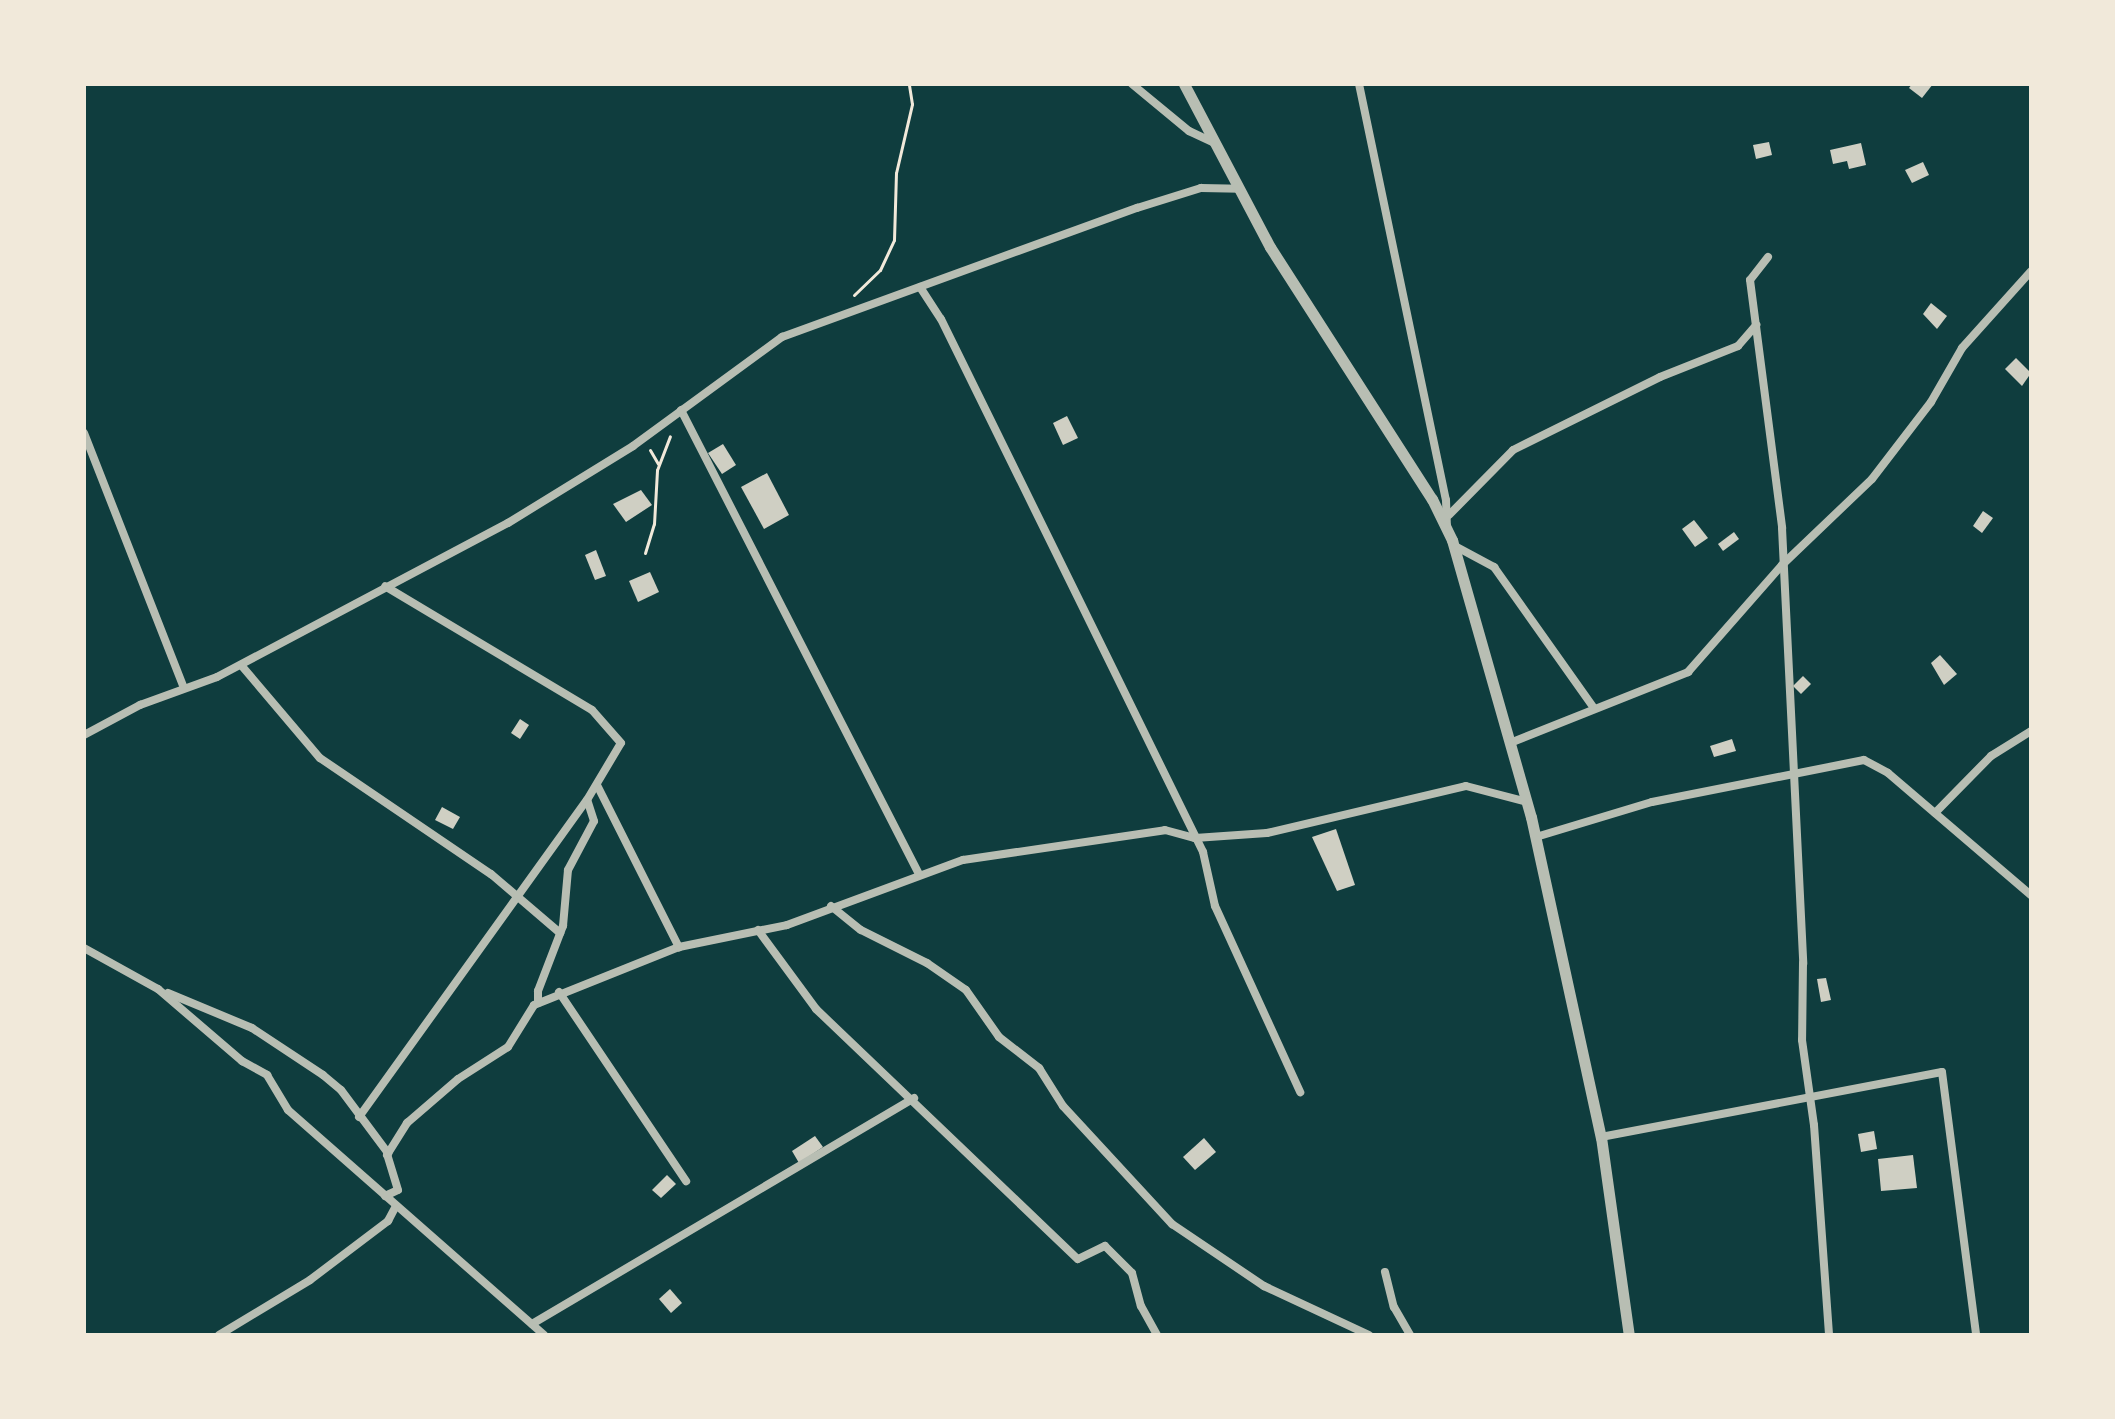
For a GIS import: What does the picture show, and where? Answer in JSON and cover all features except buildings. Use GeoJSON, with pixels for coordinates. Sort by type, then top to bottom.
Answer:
{"type":"FeatureCollection","features":[{"type":"Feature","properties":{"kind":"street"},"geometry":{"type":"LineString","coordinates":[[1132,84],[1189,131],[1215,143]]}},
{"type":"Feature","properties":{"kind":"street"},"geometry":{"type":"LineString","coordinates":[[1184,84],[1240,189],[1447,530],[1453,545],[1536,837],[1601,1137],[1629,1335]]}},
{"type":"Feature","properties":{"kind":"street"},"geometry":{"type":"LineString","coordinates":[[1359,84],[1449,515],[1447,530]]}},
{"type":"Feature","properties":{"kind":"street"},"geometry":{"type":"LineString","coordinates":[[84,735],[241,665],[385,586],[499,529],[683,413],[782,337],[1201,188],[1240,189]]}},
{"type":"Feature","properties":{"kind":"street"},"geometry":{"type":"LineString","coordinates":[[1768,257],[1750,280],[1782,565],[1794,773],[1802,1040],[1811,1097],[1829,1335]]}},
{"type":"Feature","properties":{"kind":"street"},"geometry":{"type":"LineString","coordinates":[[1510,743],[1593,707],[1688,672],[1782,565],[1872,479],[1931,402],[1962,348],[2031,271]]}},
{"type":"Feature","properties":{"kind":"street"},"geometry":{"type":"LineString","coordinates":[[920,287],[941,319],[1203,852],[1215,906],[1300,1092]]}},
{"type":"Feature","properties":{"kind":"street"},"geometry":{"type":"LineString","coordinates":[[1449,515],[1513,450],[1660,377],[1738,346],[1756,325]]}},
{"type":"Feature","properties":{"kind":"street"},"geometry":{"type":"LineString","coordinates":[[683,413],[919,874]]}},
{"type":"Feature","properties":{"kind":"street"},"geometry":{"type":"LineString","coordinates":[[84,433],[184,688]]}},
{"type":"Feature","properties":{"kind":"street"},"geometry":{"type":"LineString","coordinates":[[1453,545],[1494,567],[1593,707]]}},
{"type":"Feature","properties":{"kind":"street"},"geometry":{"type":"LineString","coordinates":[[359,1117],[587,800],[621,743],[592,710],[385,586]]}},
{"type":"Feature","properties":{"kind":"street"},"geometry":{"type":"LineString","coordinates":[[241,665],[320,758],[369,787],[518,896],[560,933]]}},
{"type":"Feature","properties":{"kind":"street"},"geometry":{"type":"LineString","coordinates":[[1935,813],[1991,756],[2031,731]]}},
{"type":"Feature","properties":{"kind":"street"},"geometry":{"type":"LineString","coordinates":[[1536,837],[1652,802],[1864,760],[1935,813],[2031,895]]}},
{"type":"Feature","properties":{"kind":"street"},"geometry":{"type":"LineString","coordinates":[[597,785],[679,947]]}},
{"type":"Feature","properties":{"kind":"street"},"geometry":{"type":"LineString","coordinates":[[388,1153],[416,1112],[508,1047],[521,1020],[538,1003],[559,992],[679,947],[758,930],[963,860],[1165,830],[1195,838],[1267,833],[1466,786],[1527,802]]}},
{"type":"Feature","properties":{"kind":"street"},"geometry":{"type":"LineString","coordinates":[[538,1003],[560,933],[568,870],[594,821],[587,800]]}},
{"type":"Feature","properties":{"kind":"street"},"geometry":{"type":"LineString","coordinates":[[831,906],[861,930],[957,982],[999,1037],[1039,1068],[1063,1106],[1172,1224],[1264,1286],[1369,1335]]}},
{"type":"Feature","properties":{"kind":"street"},"geometry":{"type":"LineString","coordinates":[[758,930],[816,1009],[914,1098],[1078,1259],[1105,1246],[1132,1273],[1141,1306],[1157,1335]]}},
{"type":"Feature","properties":{"kind":"street"},"geometry":{"type":"LineString","coordinates":[[84,948],[158,989],[228,1016],[273,1040],[341,1090],[388,1153],[398,1190],[385,1196]]}},
{"type":"Feature","properties":{"kind":"street"},"geometry":{"type":"LineString","coordinates":[[158,989],[242,1061],[267,1075],[288,1110],[544,1335]]}},
{"type":"Feature","properties":{"kind":"street"},"geometry":{"type":"LineString","coordinates":[[559,992],[686,1181]]}},
{"type":"Feature","properties":{"kind":"street"},"geometry":{"type":"LineString","coordinates":[[1601,1137],[1942,1072],[1976,1335]]}},
{"type":"Feature","properties":{"kind":"street"},"geometry":{"type":"LineString","coordinates":[[532,1324],[914,1098]]}},
{"type":"Feature","properties":{"kind":"street"},"geometry":{"type":"LineString","coordinates":[[219,1335],[310,1280],[388,1221],[396,1206]]}},
{"type":"Feature","properties":{"kind":"street"},"geometry":{"type":"LineString","coordinates":[[1385,1272],[1394,1307],[1410,1335]]}},
{"type":"Feature","properties":{"kind":"path"},"geometry":{"type":"LineString","coordinates":[[845,300],[870,282],[894,240],[896,173],[912,104],[909,84]]}},
{"type":"Feature","properties":{"kind":"path"},"geometry":{"type":"LineString","coordinates":[[645,553],[658,466],[683,413]]}},
{"type":"Feature","properties":{"kind":"path"},"geometry":{"type":"LineString","coordinates":[[636,444],[649,449],[658,466]]}}]}
